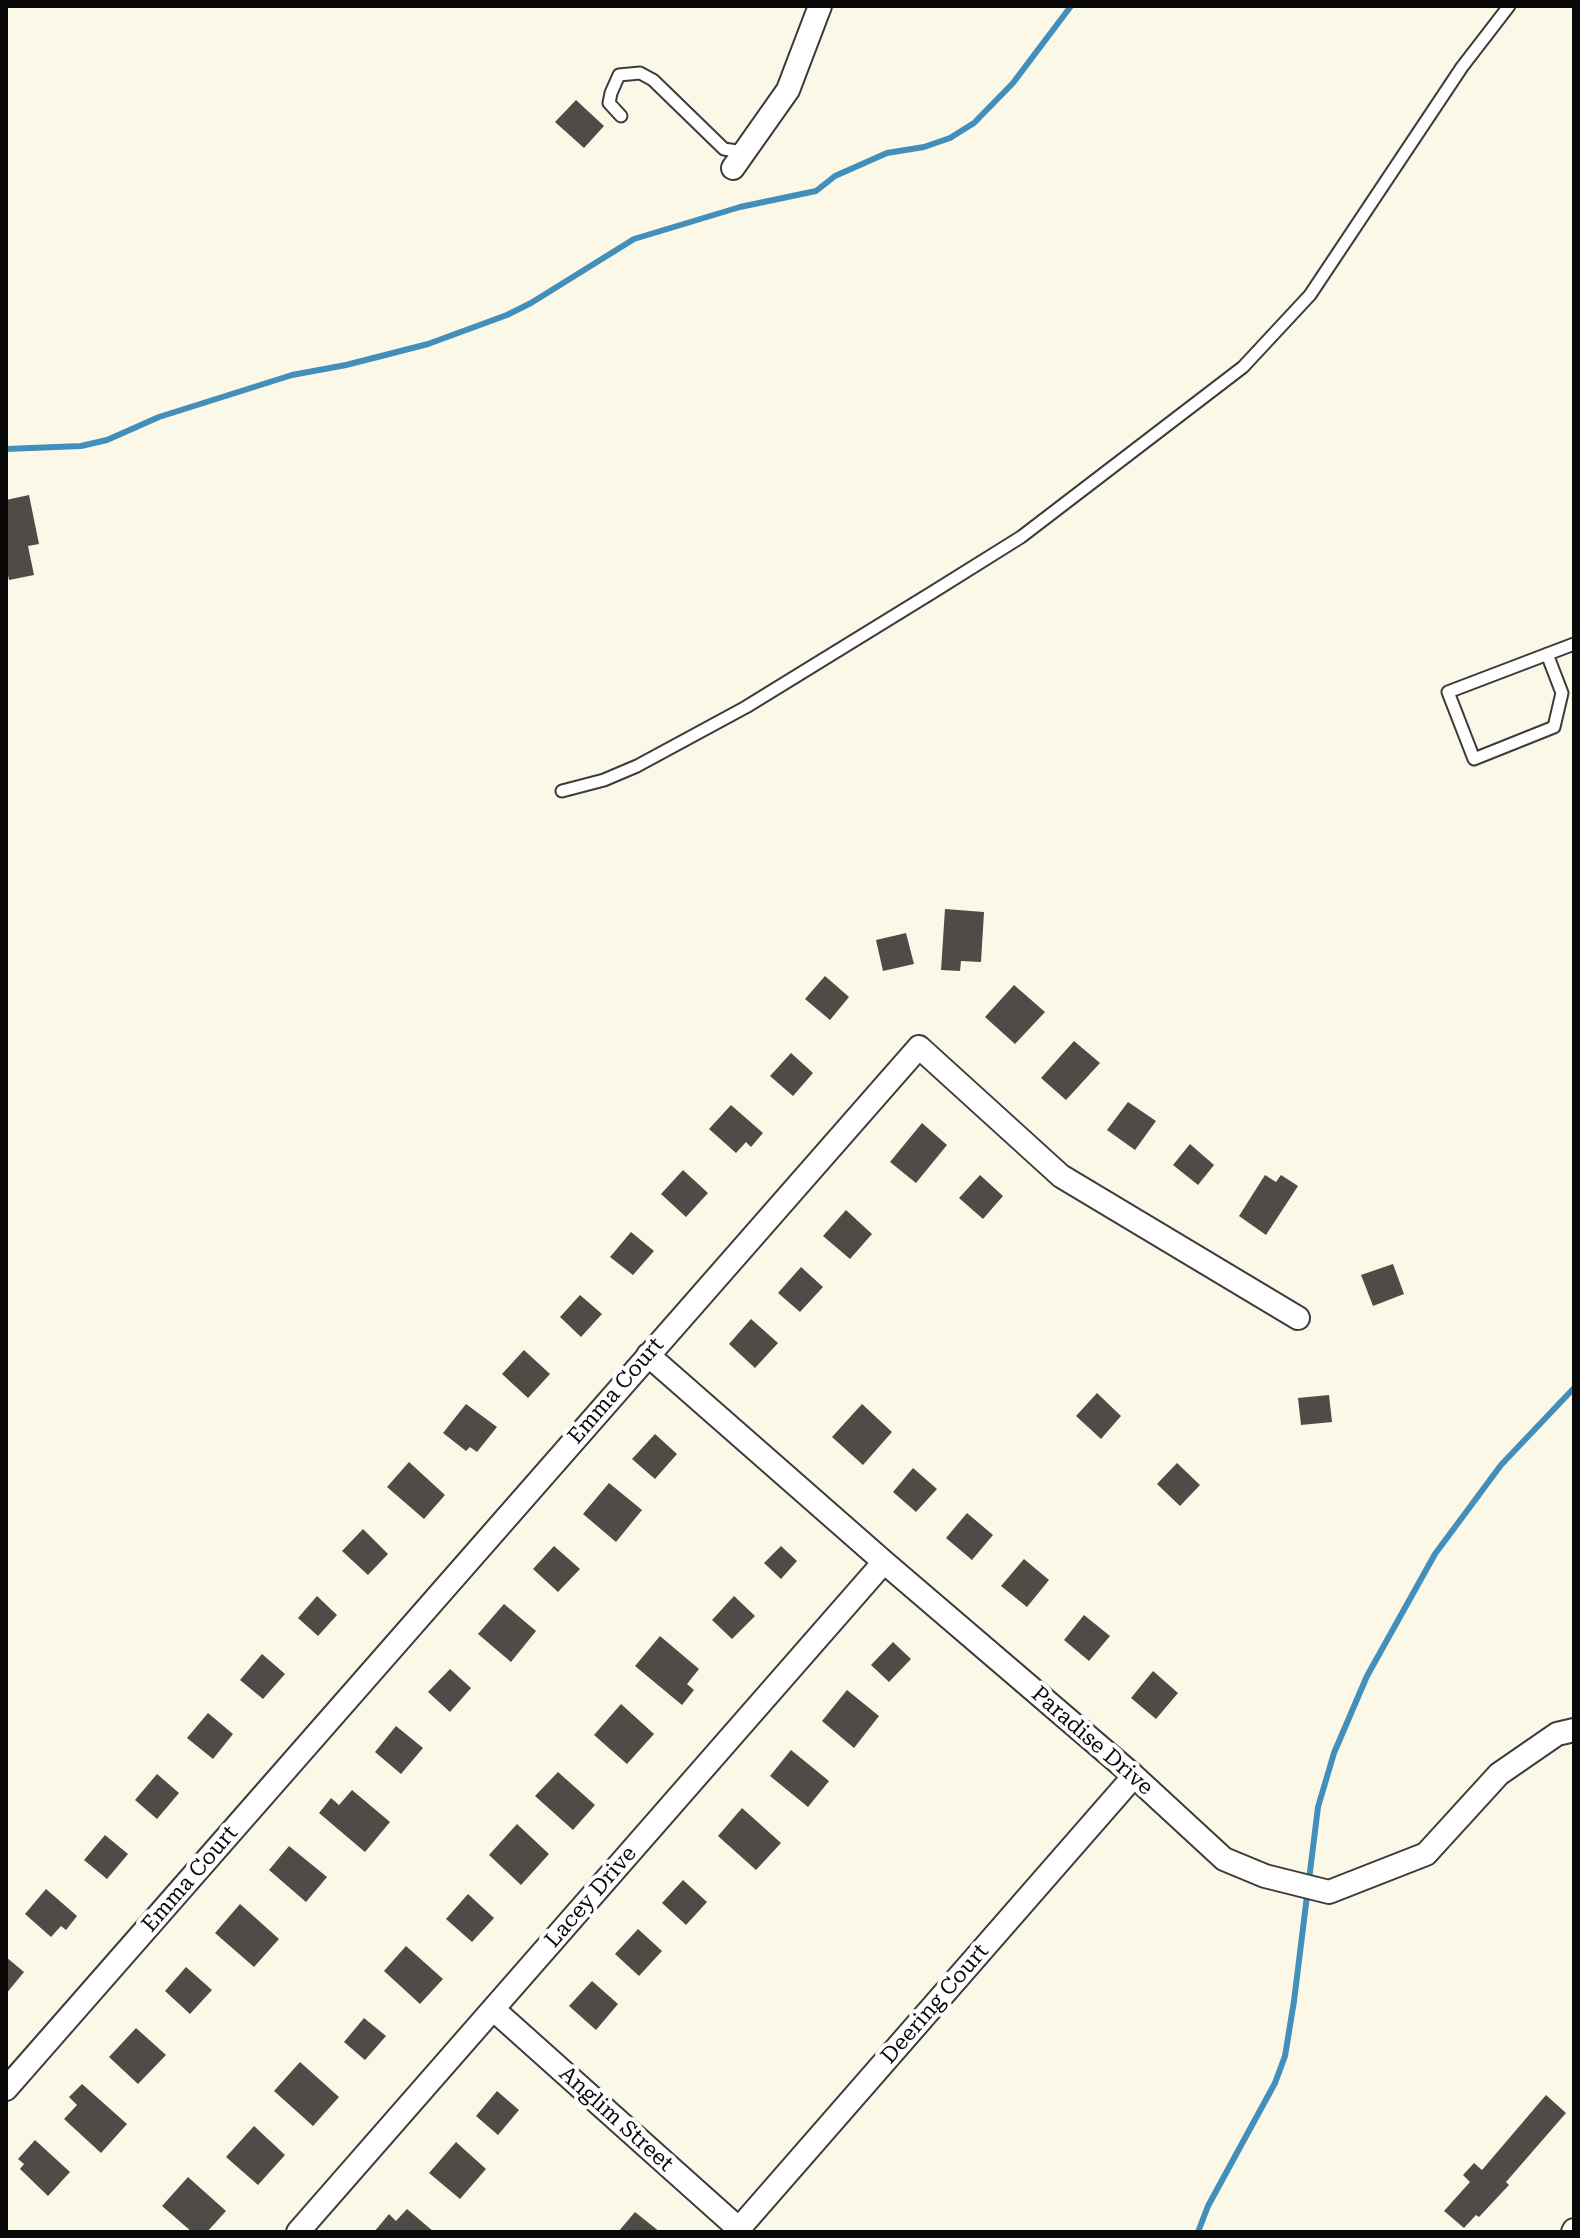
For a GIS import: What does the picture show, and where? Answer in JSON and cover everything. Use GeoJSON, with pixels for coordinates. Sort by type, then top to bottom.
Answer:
{"type":"FeatureCollection","features":[{"type":"Feature","properties":{"kind":"street"},"geometry":{"type":"LineString","coordinates":[[738,160],[788,90],[820,6]]}},
{"type":"Feature","properties":{"kind":"street","name":"Emma Court"},"geometry":{"type":"LineString","coordinates":[[6,2089],[919,1047],[1061,1176],[1298,1318]]}},
{"type":"Feature","properties":{"kind":"street","name":"Paradise Drive"},"geometry":{"type":"LineString","coordinates":[[648,1355],[1134,1776],[1224,1859],[1265,1876],[1329,1892],[1426,1854],[1499,1774],[1557,1734],[1574,1730]]}},
{"type":"Feature","properties":{"kind":"street","name":"Lacey Drive"},"geometry":{"type":"LineString","coordinates":[[298,2232],[884,1562]]}},
{"type":"Feature","properties":{"kind":"street","name":"Deering Court"},"geometry":{"type":"LineString","coordinates":[[738,2230],[1134,1776]]}},
{"type":"Feature","properties":{"kind":"street","name":"Anglim Street"},"geometry":{"type":"LineString","coordinates":[[493,2009],[738,2230]]}},
{"type":"Feature","properties":{"kind":"lane"},"geometry":{"type":"LineString","coordinates":[[562,791],[604,780],[637,766],[746,707],[933,592],[1021,537],[1243,367],[1310,295],[1454,79],[1509,6]]}},
{"type":"Feature","properties":{"kind":"lane"},"geometry":{"type":"LineString","coordinates":[[621,116],[609,103],[611,93],[619,75],[640,73],[653,80],[738,160]]}},
{"type":"Feature","properties":{"kind":"lane"},"geometry":{"type":"LineString","coordinates":[[1547,654],[1562,693],[1554,727],[1474,759],[1448,692],[1547,654],[1574,644]]}},
{"type":"Feature","properties":{"kind":"building"},"geometry":{"type":"Polygon","coordinates":[[[576,100],[604,126],[584,148],[555,122],[576,100]]]}},
{"type":"Feature","properties":{"kind":"building"},"geometry":{"type":"Polygon","coordinates":[[[29,495],[39,544],[28,546],[34,575],[9,580],[6,566],[6,500],[29,495]]]}},
{"type":"Feature","properties":{"kind":"building"},"geometry":{"type":"Polygon","coordinates":[[[945,909],[984,912],[981,962],[961,961],[960,971],[941,970],[945,909]]]}},
{"type":"Feature","properties":{"kind":"building"},"geometry":{"type":"Polygon","coordinates":[[[906,933],[914,964],[883,971],[876,940],[906,933]]]}},
{"type":"Feature","properties":{"kind":"building"},"geometry":{"type":"Polygon","coordinates":[[[825,976],[849,997],[830,1020],[805,999],[825,976]]]}},
{"type":"Feature","properties":{"kind":"building"},"geometry":{"type":"Polygon","coordinates":[[[1014,985],[1045,1012],[1015,1044],[985,1017],[1014,985]]]}},
{"type":"Feature","properties":{"kind":"building"},"geometry":{"type":"Polygon","coordinates":[[[1074,1041],[1100,1063],[1066,1100],[1041,1078],[1074,1041]]]}},
{"type":"Feature","properties":{"kind":"building"},"geometry":{"type":"Polygon","coordinates":[[[791,1053],[813,1073],[793,1096],[770,1076],[791,1053]]]}},
{"type":"Feature","properties":{"kind":"building"},"geometry":{"type":"Polygon","coordinates":[[[1128,1102],[1156,1121],[1135,1150],[1107,1130],[1128,1102]]]}},
{"type":"Feature","properties":{"kind":"building"},"geometry":{"type":"Polygon","coordinates":[[[731,1105],[763,1133],[751,1147],[746,1142],[736,1153],[709,1129],[731,1105]]]}},
{"type":"Feature","properties":{"kind":"building"},"geometry":{"type":"Polygon","coordinates":[[[922,1123],[947,1145],[916,1183],[890,1162],[922,1123]]]}},
{"type":"Feature","properties":{"kind":"building"},"geometry":{"type":"Polygon","coordinates":[[[1190,1144],[1214,1165],[1198,1185],[1173,1165],[1190,1144]]]}},
{"type":"Feature","properties":{"kind":"building"},"geometry":{"type":"Polygon","coordinates":[[[683,1170],[708,1193],[686,1217],[661,1194],[683,1170]]]}},
{"type":"Feature","properties":{"kind":"building"},"geometry":{"type":"Polygon","coordinates":[[[980,1175],[1003,1196],[983,1219],[959,1198],[980,1175]]]}},
{"type":"Feature","properties":{"kind":"building"},"geometry":{"type":"Polygon","coordinates":[[[1265,1175],[1276,1182],[1281,1175],[1298,1186],[1266,1235],[1239,1216],[1265,1175]]]}},
{"type":"Feature","properties":{"kind":"building"},"geometry":{"type":"Polygon","coordinates":[[[846,1210],[872,1234],[850,1259],[823,1236],[846,1210]]]}},
{"type":"Feature","properties":{"kind":"building"},"geometry":{"type":"Polygon","coordinates":[[[631,1232],[654,1251],[633,1275],[610,1257],[631,1232]]]}},
{"type":"Feature","properties":{"kind":"building"},"geometry":{"type":"Polygon","coordinates":[[[1393,1264],[1404,1294],[1373,1306],[1361,1275],[1393,1264]]]}},
{"type":"Feature","properties":{"kind":"building"},"geometry":{"type":"Polygon","coordinates":[[[801,1267],[823,1287],[800,1312],[778,1293],[801,1267]]]}},
{"type":"Feature","properties":{"kind":"building"},"geometry":{"type":"Polygon","coordinates":[[[580,1295],[602,1314],[581,1337],[560,1317],[580,1295]]]}},
{"type":"Feature","properties":{"kind":"building"},"geometry":{"type":"Polygon","coordinates":[[[751,1319],[778,1343],[755,1368],[729,1344],[751,1319]]]}},
{"type":"Feature","properties":{"kind":"building"},"geometry":{"type":"Polygon","coordinates":[[[524,1350],[550,1374],[528,1398],[502,1374],[524,1350]]]}},
{"type":"Feature","properties":{"kind":"building"},"geometry":{"type":"Polygon","coordinates":[[[1097,1393],[1121,1416],[1101,1439],[1076,1416],[1097,1393]]]}},
{"type":"Feature","properties":{"kind":"building"},"geometry":{"type":"Polygon","coordinates":[[[1329,1395],[1332,1422],[1301,1425],[1298,1398],[1329,1395]]]}},
{"type":"Feature","properties":{"kind":"building"},"geometry":{"type":"Polygon","coordinates":[[[466,1404],[497,1427],[477,1452],[470,1447],[466,1451],[443,1433],[466,1404]]]}},
{"type":"Feature","properties":{"kind":"building"},"geometry":{"type":"Polygon","coordinates":[[[862,1404],[892,1432],[863,1465],[832,1437],[862,1404]]]}},
{"type":"Feature","properties":{"kind":"building"},"geometry":{"type":"Polygon","coordinates":[[[655,1434],[677,1454],[655,1479],[632,1459],[655,1434]]]}},
{"type":"Feature","properties":{"kind":"building"},"geometry":{"type":"Polygon","coordinates":[[[409,1462],[445,1495],[424,1519],[387,1487],[409,1462]]]}},
{"type":"Feature","properties":{"kind":"building"},"geometry":{"type":"Polygon","coordinates":[[[1177,1463],[1200,1485],[1180,1506],[1157,1484],[1177,1463]]]}},
{"type":"Feature","properties":{"kind":"building"},"geometry":{"type":"Polygon","coordinates":[[[913,1468],[937,1489],[916,1512],[893,1492],[913,1468]]]}},
{"type":"Feature","properties":{"kind":"building"},"geometry":{"type":"Polygon","coordinates":[[[609,1483],[642,1510],[616,1542],[583,1514],[609,1483]]]}},
{"type":"Feature","properties":{"kind":"building"},"geometry":{"type":"Polygon","coordinates":[[[967,1513],[993,1535],[972,1560],[946,1538],[967,1513]]]}},
{"type":"Feature","properties":{"kind":"building"},"geometry":{"type":"Polygon","coordinates":[[[363,1529],[388,1554],[368,1575],[342,1551],[363,1529]]]}},
{"type":"Feature","properties":{"kind":"building"},"geometry":{"type":"Polygon","coordinates":[[[554,1546],[580,1569],[558,1592],[533,1569],[554,1546]]]}},
{"type":"Feature","properties":{"kind":"building"},"geometry":{"type":"Polygon","coordinates":[[[781,1546],[797,1561],[781,1579],[764,1563],[781,1546]]]}},
{"type":"Feature","properties":{"kind":"building"},"geometry":{"type":"Polygon","coordinates":[[[1024,1559],[1049,1580],[1027,1607],[1001,1586],[1024,1559]]]}},
{"type":"Feature","properties":{"kind":"building"},"geometry":{"type":"Polygon","coordinates":[[[317,1596],[337,1615],[318,1636],[298,1618],[317,1596]]]}},
{"type":"Feature","properties":{"kind":"building"},"geometry":{"type":"Polygon","coordinates":[[[734,1596],[755,1616],[732,1639],[712,1620],[734,1596]]]}},
{"type":"Feature","properties":{"kind":"building"},"geometry":{"type":"Polygon","coordinates":[[[504,1604],[536,1631],[511,1662],[478,1634],[504,1604]]]}},
{"type":"Feature","properties":{"kind":"building"},"geometry":{"type":"Polygon","coordinates":[[[1084,1615],[1110,1636],[1089,1661],[1064,1640],[1084,1615]]]}},
{"type":"Feature","properties":{"kind":"building"},"geometry":{"type":"Polygon","coordinates":[[[660,1636],[699,1669],[687,1684],[694,1690],[682,1705],[635,1666],[660,1636]]]}},
{"type":"Feature","properties":{"kind":"building"},"geometry":{"type":"Polygon","coordinates":[[[893,1642],[911,1659],[889,1682],[871,1665],[893,1642]]]}},
{"type":"Feature","properties":{"kind":"building"},"geometry":{"type":"Polygon","coordinates":[[[262,1654],[285,1674],[263,1699],[240,1680],[262,1654]]]}},
{"type":"Feature","properties":{"kind":"building"},"geometry":{"type":"Polygon","coordinates":[[[450,1669],[471,1688],[450,1712],[428,1692],[450,1669]]]}},
{"type":"Feature","properties":{"kind":"building"},"geometry":{"type":"Polygon","coordinates":[[[1153,1671],[1178,1693],[1156,1719],[1131,1698],[1153,1671]]]}},
{"type":"Feature","properties":{"kind":"building"},"geometry":{"type":"Polygon","coordinates":[[[847,1690],[879,1716],[854,1748],[822,1721],[847,1690]]]}},
{"type":"Feature","properties":{"kind":"building"},"geometry":{"type":"Polygon","coordinates":[[[621,1704],[654,1734],[627,1764],[594,1735],[621,1704]]]}},
{"type":"Feature","properties":{"kind":"building"},"geometry":{"type":"Polygon","coordinates":[[[208,1713],[233,1734],[213,1759],[187,1738],[208,1713]]]}},
{"type":"Feature","properties":{"kind":"building"},"geometry":{"type":"Polygon","coordinates":[[[396,1726],[423,1748],[401,1774],[375,1752],[396,1726]]]}},
{"type":"Feature","properties":{"kind":"building"},"geometry":{"type":"Polygon","coordinates":[[[791,1750],[829,1781],[808,1807],[770,1776],[791,1750]]]}},
{"type":"Feature","properties":{"kind":"building"},"geometry":{"type":"Polygon","coordinates":[[[558,1772],[595,1805],[573,1830],[535,1796],[558,1772]]]}},
{"type":"Feature","properties":{"kind":"building"},"geometry":{"type":"Polygon","coordinates":[[[157,1774],[179,1793],[157,1819],[135,1800],[157,1774]]]}},
{"type":"Feature","properties":{"kind":"building"},"geometry":{"type":"Polygon","coordinates":[[[352,1790],[390,1822],[365,1852],[319,1813],[331,1798],[339,1805],[352,1790]]]}},
{"type":"Feature","properties":{"kind":"building"},"geometry":{"type":"Polygon","coordinates":[[[742,1808],[781,1843],[756,1870],[718,1836],[742,1808]]]}},
{"type":"Feature","properties":{"kind":"building"},"geometry":{"type":"Polygon","coordinates":[[[517,1824],[549,1854],[521,1885],[489,1855],[517,1824]]]}},
{"type":"Feature","properties":{"kind":"building"},"geometry":{"type":"Polygon","coordinates":[[[105,1835],[128,1854],[107,1879],[84,1860],[105,1835]]]}},
{"type":"Feature","properties":{"kind":"building"},"geometry":{"type":"Polygon","coordinates":[[[289,1846],[327,1877],[306,1902],[269,1870],[289,1846]]]}},
{"type":"Feature","properties":{"kind":"building"},"geometry":{"type":"Polygon","coordinates":[[[683,1880],[707,1902],[686,1925],[662,1903],[683,1880]]]}},
{"type":"Feature","properties":{"kind":"building"},"geometry":{"type":"Polygon","coordinates":[[[46,1889],[77,1916],[66,1930],[61,1926],[51,1937],[25,1914],[46,1889]]]}},
{"type":"Feature","properties":{"kind":"building"},"geometry":{"type":"Polygon","coordinates":[[[468,1894],[494,1918],[472,1942],[446,1919],[468,1894]]]}},
{"type":"Feature","properties":{"kind":"building"},"geometry":{"type":"Polygon","coordinates":[[[240,1904],[279,1939],[254,1967],[215,1933],[240,1904]]]}},
{"type":"Feature","properties":{"kind":"building"},"geometry":{"type":"Polygon","coordinates":[[[638,1929],[662,1951],[639,1976],[615,1954],[638,1929]]]}},
{"type":"Feature","properties":{"kind":"building"},"geometry":{"type":"Polygon","coordinates":[[[406,1946],[443,1979],[420,2004],[384,1971],[406,1946]]]}},
{"type":"Feature","properties":{"kind":"building"},"geometry":{"type":"Polygon","coordinates":[[[6,1957],[24,1972],[6,1994],[6,1957]]]}},
{"type":"Feature","properties":{"kind":"building"},"geometry":{"type":"Polygon","coordinates":[[[186,1967],[212,1990],[190,2014],[165,1991],[186,1967]]]}},
{"type":"Feature","properties":{"kind":"building"},"geometry":{"type":"Polygon","coordinates":[[[592,1981],[618,2004],[596,2030],[569,2006],[592,1981]]]}},
{"type":"Feature","properties":{"kind":"building"},"geometry":{"type":"Polygon","coordinates":[[[364,2018],[386,2036],[365,2060],[344,2042],[364,2018]]]}},
{"type":"Feature","properties":{"kind":"building"},"geometry":{"type":"Polygon","coordinates":[[[136,2028],[166,2055],[138,2084],[109,2057],[136,2028]]]}},
{"type":"Feature","properties":{"kind":"building"},"geometry":{"type":"Polygon","coordinates":[[[300,2062],[339,2097],[313,2126],[274,2091],[300,2062]]]}},
{"type":"Feature","properties":{"kind":"building"},"geometry":{"type":"Polygon","coordinates":[[[82,2084],[127,2124],[101,2153],[64,2119],[77,2105],[69,2097],[82,2084]]]}},
{"type":"Feature","properties":{"kind":"building"},"geometry":{"type":"Polygon","coordinates":[[[497,2091],[519,2110],[498,2135],[476,2116],[497,2091]]]}},
{"type":"Feature","properties":{"kind":"building"},"geometry":{"type":"Polygon","coordinates":[[[1546,2095],[1566,2113],[1506,2182],[1509,2185],[1479,2217],[1476,2215],[1464,2228],[1444,2211],[1470,2182],[1463,2175],[1474,2163],[1482,2170],[1546,2095]]]}},
{"type":"Feature","properties":{"kind":"building"},"geometry":{"type":"Polygon","coordinates":[[[254,2126],[285,2155],[258,2185],[226,2157],[254,2126]]]}},
{"type":"Feature","properties":{"kind":"building"},"geometry":{"type":"Polygon","coordinates":[[[35,2140],[70,2172],[48,2196],[20,2169],[24,2164],[18,2159],[35,2140]]]}},
{"type":"Feature","properties":{"kind":"building"},"geometry":{"type":"Polygon","coordinates":[[[456,2142],[486,2169],[460,2199],[429,2173],[456,2142]]]}},
{"type":"Feature","properties":{"kind":"building"},"geometry":{"type":"Polygon","coordinates":[[[188,2177],[226,2211],[207,2232],[192,2232],[162,2206],[188,2177]]]}},
{"type":"Feature","properties":{"kind":"building"},"geometry":{"type":"Polygon","coordinates":[[[407,2209],[434,2232],[374,2232],[389,2214],[396,2221],[407,2209]]]}},
{"type":"Feature","properties":{"kind":"building"},"geometry":{"type":"Polygon","coordinates":[[[635,2212],[660,2232],[618,2232],[635,2212]]]}},
{"type":"Feature","properties":{"kind":"waterway"},"geometry":{"type":"LineString","coordinates":[[6,449],[81,446],[107,440],[159,417],[292,375],[428,344],[531,303],[634,239],[740,207],[816,191],[835,176],[887,153],[924,147],[950,138],[974,123],[1013,83],[1071,6]]}},
{"type":"Feature","properties":{"kind":"waterway"},"geometry":{"type":"LineString","coordinates":[[1198,2232],[1208,2206],[1275,2083],[1285,2056],[1318,1807],[1334,1753],[1367,1676],[1435,1554],[1501,1465],[1574,1388]]}}]}
